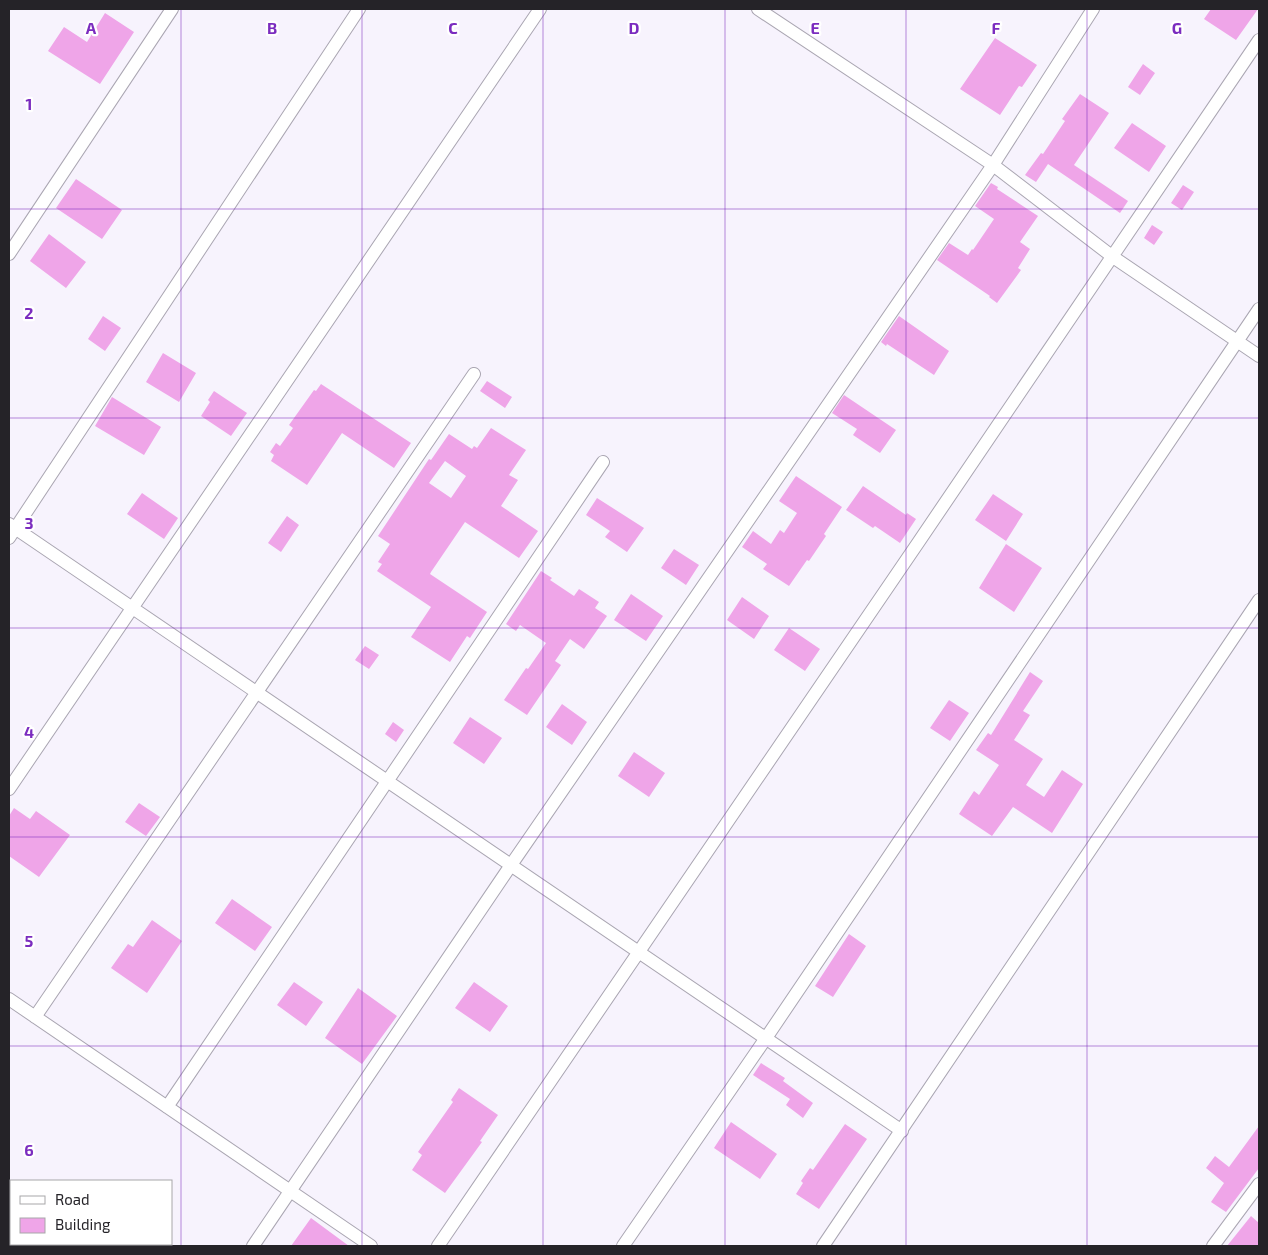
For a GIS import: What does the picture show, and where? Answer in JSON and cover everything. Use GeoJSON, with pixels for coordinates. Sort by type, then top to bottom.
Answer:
{"type":"FeatureCollection","features":[{"type":"Feature","properties":{"kind":"street"},"geometry":{"type":"LineString","coordinates":[[9,254],[172,9]]}},
{"type":"Feature","properties":{"kind":"street"},"geometry":{"type":"LineString","coordinates":[[359,9],[11,530],[132,608],[902,1131]]}},
{"type":"Feature","properties":{"kind":"street"},"geometry":{"type":"LineString","coordinates":[[9,790],[540,9]]}},
{"type":"Feature","properties":{"kind":"street"},"geometry":{"type":"LineString","coordinates":[[758,9],[993,165],[1114,257],[1259,356]]}},
{"type":"Feature","properties":{"kind":"street"},"geometry":{"type":"LineString","coordinates":[[253,1246],[511,865],[993,165],[1093,9]]}},
{"type":"Feature","properties":{"kind":"street"},"geometry":{"type":"LineString","coordinates":[[438,1246],[1114,257],[1259,40]]}},
{"type":"Feature","properties":{"kind":"street"},"geometry":{"type":"LineString","coordinates":[[623,1246],[766,1038],[1259,309]]}},
{"type":"Feature","properties":{"kind":"street"},"geometry":{"type":"LineString","coordinates":[[35,1017],[474,374]]}},
{"type":"Feature","properties":{"kind":"street"},"geometry":{"type":"LineString","coordinates":[[167,1107],[602,462]]}},
{"type":"Feature","properties":{"kind":"street"},"geometry":{"type":"LineString","coordinates":[[824,1246],[1259,600]]}},
{"type":"Feature","properties":{"kind":"street"},"geometry":{"type":"LineString","coordinates":[[9,999],[371,1246]]}},
{"type":"Feature","properties":{"kind":"street"},"geometry":{"type":"LineString","coordinates":[[1213,1246],[1259,1184]]}},
{"type":"Feature","properties":{"kind":"building"},"geometry":{"type":"Polygon","coordinates":[[[1211,9],[1258,9],[1236,40],[1204,19],[1211,9]]]}},
{"type":"Feature","properties":{"kind":"building"},"geometry":{"type":"Polygon","coordinates":[[[105,13],[134,32],[100,84],[48,51],[64,27],[87,42],[105,13]]]}},
{"type":"Feature","properties":{"kind":"building"},"geometry":{"type":"Polygon","coordinates":[[[995,38],[1037,65],[1022,87],[1019,86],[1000,115],[960,89],[995,38]]]}},
{"type":"Feature","properties":{"kind":"building"},"geometry":{"type":"Polygon","coordinates":[[[1143,64],[1155,73],[1140,95],[1128,87],[1143,64]]]}},
{"type":"Feature","properties":{"kind":"building"},"geometry":{"type":"Polygon","coordinates":[[[1080,94],[1109,113],[1074,165],[1128,201],[1120,213],[1048,164],[1036,182],[1025,175],[1041,153],[1043,154],[1065,121],[1062,119],[1080,94]]]}},
{"type":"Feature","properties":{"kind":"building"},"geometry":{"type":"Polygon","coordinates":[[[1132,123],[1166,146],[1149,172],[1114,148],[1132,123]]]}},
{"type":"Feature","properties":{"kind":"building"},"geometry":{"type":"Polygon","coordinates":[[[76,179],[122,210],[102,239],[56,208],[76,179]]]}},
{"type":"Feature","properties":{"kind":"building"},"geometry":{"type":"Polygon","coordinates":[[[991,183],[1038,216],[1020,242],[1030,249],[1018,268],[1021,270],[997,303],[990,296],[937,260],[949,243],[968,255],[973,250],[994,219],[975,206],[991,183]]]}},
{"type":"Feature","properties":{"kind":"building"},"geometry":{"type":"Polygon","coordinates":[[[1183,185],[1194,192],[1182,210],[1171,203],[1183,185]]]}},
{"type":"Feature","properties":{"kind":"building"},"geometry":{"type":"Polygon","coordinates":[[[1152,225],[1163,232],[1154,245],[1144,238],[1152,225]]]}},
{"type":"Feature","properties":{"kind":"building"},"geometry":{"type":"Polygon","coordinates":[[[49,234],[86,262],[66,288],[30,261],[49,234]]]}},
{"type":"Feature","properties":{"kind":"building"},"geometry":{"type":"Polygon","coordinates":[[[103,316],[121,328],[105,351],[88,339],[103,316]]]}},
{"type":"Feature","properties":{"kind":"building"},"geometry":{"type":"Polygon","coordinates":[[[899,316],[949,351],[934,375],[881,342],[899,316]]]}},
{"type":"Feature","properties":{"kind":"building"},"geometry":{"type":"Polygon","coordinates":[[[163,353],[196,373],[179,402],[146,382],[163,353]]]}},
{"type":"Feature","properties":{"kind":"building"},"geometry":{"type":"Polygon","coordinates":[[[487,381],[512,397],[505,408],[480,391],[487,381]]]}},
{"type":"Feature","properties":{"kind":"building"},"geometry":{"type":"Polygon","coordinates":[[[321,384],[411,443],[394,468],[342,433],[307,485],[271,461],[274,455],[270,452],[276,443],[280,446],[293,428],[289,425],[314,390],[316,391],[321,384]]]}},
{"type":"Feature","properties":{"kind":"building"},"geometry":{"type":"Polygon","coordinates":[[[214,391],[247,413],[231,436],[201,416],[210,402],[208,400],[214,391]]]}},
{"type":"Feature","properties":{"kind":"building"},"geometry":{"type":"Polygon","coordinates":[[[844,395],[896,430],[880,453],[853,435],[857,429],[832,413],[844,395]]]}},
{"type":"Feature","properties":{"kind":"building"},"geometry":{"type":"Polygon","coordinates":[[[112,397],[161,427],[144,455],[95,426],[112,397]]]}},
{"type":"Feature","properties":{"kind":"building"},"geometry":{"type":"Polygon","coordinates":[[[491,428],[526,450],[509,475],[518,480],[501,506],[538,531],[519,558],[465,522],[431,572],[430,574],[487,612],[470,638],[467,636],[450,662],[411,637],[431,607],[377,571],[382,564],[378,562],[390,544],[378,536],[429,459],[431,460],[449,434],[472,449],[474,446],[477,448],[491,428]],[[445,461],[429,483],[451,498],[466,476],[445,461]]]}},
{"type":"Feature","properties":{"kind":"building"},"geometry":{"type":"Polygon","coordinates":[[[796,476],[842,507],[824,534],[826,536],[789,586],[763,569],[767,564],[742,547],[753,531],[771,544],[780,530],[784,533],[797,513],[779,501],[796,476]]]}},
{"type":"Feature","properties":{"kind":"building"},"geometry":{"type":"Polygon","coordinates":[[[863,486],[906,515],[907,513],[916,519],[900,543],[846,510],[863,486]]]}},
{"type":"Feature","properties":{"kind":"building"},"geometry":{"type":"Polygon","coordinates":[[[142,493],[178,518],[164,539],[127,514],[142,493]]]}},
{"type":"Feature","properties":{"kind":"building"},"geometry":{"type":"Polygon","coordinates":[[[993,494],[1023,514],[1006,541],[975,520],[993,494]]]}},
{"type":"Feature","properties":{"kind":"building"},"geometry":{"type":"Polygon","coordinates":[[[597,498],[644,528],[627,552],[605,537],[610,531],[586,515],[597,498]]]}},
{"type":"Feature","properties":{"kind":"building"},"geometry":{"type":"Polygon","coordinates":[[[287,516],[299,525],[281,552],[268,543],[287,516]]]}},
{"type":"Feature","properties":{"kind":"building"},"geometry":{"type":"Polygon","coordinates":[[[1006,544],[1042,568],[1014,612],[979,588],[1006,544]]]}},
{"type":"Feature","properties":{"kind":"building"},"geometry":{"type":"Polygon","coordinates":[[[674,549],[699,565],[686,585],[661,568],[674,549]]]}},
{"type":"Feature","properties":{"kind":"building"},"geometry":{"type":"Polygon","coordinates":[[[541,571],[552,578],[550,580],[574,596],[579,589],[599,602],[595,608],[607,616],[584,649],[570,639],[555,661],[561,665],[527,715],[504,700],[546,643],[520,625],[516,631],[506,624],[541,571]]]}},
{"type":"Feature","properties":{"kind":"building"},"geometry":{"type":"Polygon","coordinates":[[[631,594],[663,616],[646,641],[614,620],[631,594]]]}},
{"type":"Feature","properties":{"kind":"building"},"geometry":{"type":"Polygon","coordinates":[[[742,597],[769,616],[754,639],[727,620],[742,597]]]}},
{"type":"Feature","properties":{"kind":"building"},"geometry":{"type":"Polygon","coordinates":[[[789,628],[820,649],[805,671],[774,650],[789,628]]]}},
{"type":"Feature","properties":{"kind":"building"},"geometry":{"type":"Polygon","coordinates":[[[365,646],[379,655],[369,669],[355,660],[365,646]]]}},
{"type":"Feature","properties":{"kind":"building"},"geometry":{"type":"Polygon","coordinates":[[[1030,672],[1043,681],[1023,711],[1030,715],[1014,740],[1043,759],[1026,785],[1044,797],[1062,770],[1083,784],[1052,833],[1013,807],[992,836],[959,814],[974,791],[979,795],[999,765],[976,750],[988,733],[991,735],[1030,672]]]}},
{"type":"Feature","properties":{"kind":"building"},"geometry":{"type":"Polygon","coordinates":[[[949,700],[969,713],[950,741],[930,728],[949,700]]]}},
{"type":"Feature","properties":{"kind":"building"},"geometry":{"type":"Polygon","coordinates":[[[562,704],[587,722],[572,745],[546,727],[562,704]]]}},
{"type":"Feature","properties":{"kind":"building"},"geometry":{"type":"Polygon","coordinates":[[[470,717],[502,738],[484,764],[453,743],[470,717]]]}},
{"type":"Feature","properties":{"kind":"building"},"geometry":{"type":"Polygon","coordinates":[[[393,722],[404,730],[396,742],[385,734],[393,722]]]}},
{"type":"Feature","properties":{"kind":"building"},"geometry":{"type":"Polygon","coordinates":[[[634,752],[665,773],[649,797],[618,776],[634,752]]]}},
{"type":"Feature","properties":{"kind":"building"},"geometry":{"type":"Polygon","coordinates":[[[139,803],[160,817],[146,836],[125,822],[139,803]]]}},
{"type":"Feature","properties":{"kind":"building"},"geometry":{"type":"Polygon","coordinates":[[[14,808],[30,819],[36,811],[70,835],[39,877],[9,856],[9,816],[14,808]]]}},
{"type":"Feature","properties":{"kind":"building"},"geometry":{"type":"Polygon","coordinates":[[[232,899],[272,927],[255,951],[215,923],[232,899]]]}},
{"type":"Feature","properties":{"kind":"building"},"geometry":{"type":"Polygon","coordinates":[[[152,920],[182,941],[147,993],[111,968],[128,944],[133,947],[152,920]]]}},
{"type":"Feature","properties":{"kind":"building"},"geometry":{"type":"Polygon","coordinates":[[[849,934],[866,946],[833,997],[815,986],[849,934]]]}},
{"type":"Feature","properties":{"kind":"building"},"geometry":{"type":"Polygon","coordinates":[[[294,982],[323,1002],[306,1026],[277,1005],[294,982]]]}},
{"type":"Feature","properties":{"kind":"building"},"geometry":{"type":"Polygon","coordinates":[[[474,982],[508,1006],[490,1032],[455,1008],[474,982]]]}},
{"type":"Feature","properties":{"kind":"building"},"geometry":{"type":"Polygon","coordinates":[[[358,988],[397,1016],[362,1064],[325,1038],[358,988]]]}},
{"type":"Feature","properties":{"kind":"building"},"geometry":{"type":"Polygon","coordinates":[[[761,1063],[785,1078],[783,1081],[813,1103],[803,1118],[786,1105],[790,1099],[753,1075],[761,1063]]]}},
{"type":"Feature","properties":{"kind":"building"},"geometry":{"type":"Polygon","coordinates":[[[459,1088],[498,1115],[480,1141],[482,1142],[445,1193],[412,1170],[422,1155],[418,1152],[453,1102],[451,1100],[459,1088]]]}},
{"type":"Feature","properties":{"kind":"building"},"geometry":{"type":"Polygon","coordinates":[[[731,1122],[777,1154],[760,1179],[714,1148],[731,1122]]]}},
{"type":"Feature","properties":{"kind":"building"},"geometry":{"type":"Polygon","coordinates":[[[845,1124],[867,1139],[819,1209],[796,1194],[803,1183],[801,1181],[810,1168],[813,1170],[845,1124]]]}},
{"type":"Feature","properties":{"kind":"building"},"geometry":{"type":"Polygon","coordinates":[[[1259,1126],[1259,1168],[1226,1212],[1211,1202],[1224,1183],[1206,1168],[1215,1156],[1229,1167],[1259,1126]]]}},
{"type":"Feature","properties":{"kind":"building"},"geometry":{"type":"Polygon","coordinates":[[[1251,1216],[1259,1223],[1259,1246],[1227,1246],[1251,1216]]]}},
{"type":"Feature","properties":{"kind":"building"},"geometry":{"type":"Polygon","coordinates":[[[311,1218],[349,1246],[291,1246],[311,1218]]]}}]}
